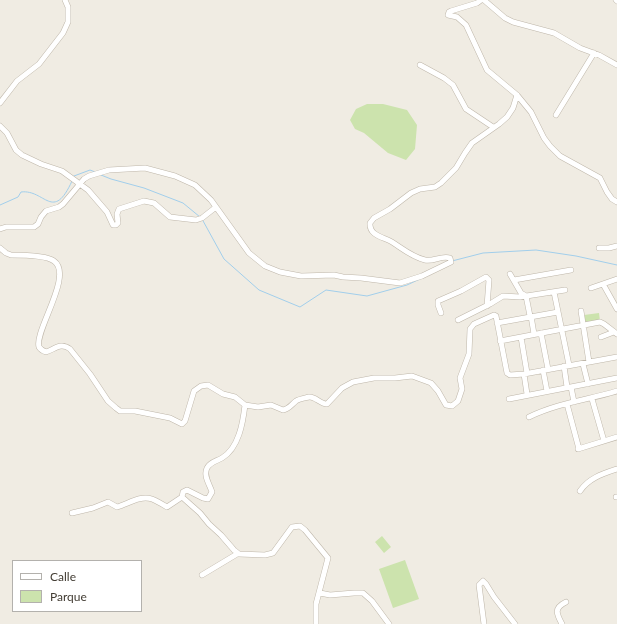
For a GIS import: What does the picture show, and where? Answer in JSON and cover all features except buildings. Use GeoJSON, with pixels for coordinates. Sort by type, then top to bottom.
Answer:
{"type":"FeatureCollection","features":[{"type":"Feature","properties":{"kind":"street"},"geometry":{"type":"LineString","coordinates":[[0,103],[17,80],[39,64],[63,33],[68,22],[68,7],[65,0]]}},
{"type":"Feature","properties":{"kind":"street"},"geometry":{"type":"LineString","coordinates":[[481,0],[477,3],[449,12],[448,15],[457,17],[466,25],[486,70],[516,95],[531,112],[544,138],[555,152],[600,178],[607,192],[612,199],[617,202]]}},
{"type":"Feature","properties":{"kind":"street"},"geometry":{"type":"LineString","coordinates":[[484,0],[505,18],[513,22],[554,33],[580,48],[594,53],[617,65]]}},
{"type":"Feature","properties":{"kind":"street"},"geometry":{"type":"LineString","coordinates":[[556,115],[594,53]]}},
{"type":"Feature","properties":{"kind":"street"},"geometry":{"type":"LineString","coordinates":[[420,65],[444,78],[453,85],[468,111],[494,127]]}},
{"type":"Feature","properties":{"kind":"street"},"geometry":{"type":"LineString","coordinates":[[0,229],[37,226],[46,211],[59,207],[63,204],[79,184],[89,176],[100,172],[145,168],[175,176],[195,185],[211,200],[249,253],[271,269],[301,276],[334,275],[396,283],[406,282],[450,262],[450,258],[445,257],[430,260],[414,256],[389,241],[380,238],[372,230],[370,223],[374,218],[390,209],[410,193],[438,185],[456,168],[464,153],[472,143],[499,124],[510,112],[516,95]]}},
{"type":"Feature","properties":{"kind":"street"},"geometry":{"type":"LineString","coordinates":[[0,126],[7,133],[16,150],[22,155],[41,164],[59,170],[88,190],[115,225],[118,221],[117,214],[119,209],[141,202],[154,203],[170,217],[190,220],[202,218],[216,207]]}},
{"type":"Feature","properties":{"kind":"street"},"geometry":{"type":"LineString","coordinates":[[599,248],[610,248],[617,246]]}},
{"type":"Feature","properties":{"kind":"street"},"geometry":{"type":"LineString","coordinates":[[0,248],[11,255],[48,258],[57,264],[59,276],[56,292],[41,333],[39,343],[40,347],[46,352],[60,345],[67,346],[90,374],[108,401],[116,408],[120,410],[134,411],[170,418],[182,424],[185,421],[194,391],[205,385],[223,394],[235,397],[245,405],[258,407],[271,405],[285,410],[300,400],[312,397],[326,404],[345,386],[353,382],[374,378],[412,376],[429,382],[438,391],[446,405],[452,406],[458,401],[462,389],[460,378],[469,354],[471,327],[479,321],[494,314],[496,316],[507,372],[510,375],[525,374],[617,357]]}},
{"type":"Feature","properties":{"kind":"street"},"geometry":{"type":"LineString","coordinates":[[514,280],[571,270]]}},
{"type":"Feature","properties":{"kind":"street"},"geometry":{"type":"LineString","coordinates":[[510,274],[521,293],[526,296],[534,334]]}},
{"type":"Feature","properties":{"kind":"street"},"geometry":{"type":"LineString","coordinates":[[441,313],[438,301],[461,291],[486,277],[489,280],[487,306]]}},
{"type":"Feature","properties":{"kind":"street"},"geometry":{"type":"LineString","coordinates":[[591,288],[617,279]]}},
{"type":"Feature","properties":{"kind":"street"},"geometry":{"type":"LineString","coordinates":[[603,284],[617,308]]}},
{"type":"Feature","properties":{"kind":"street"},"geometry":{"type":"LineString","coordinates":[[458,320],[487,306],[503,296],[517,297],[565,290]]}},
{"type":"Feature","properties":{"kind":"street"},"geometry":{"type":"LineString","coordinates":[[554,292],[562,330],[569,387],[574,402]]}},
{"type":"Feature","properties":{"kind":"street"},"geometry":{"type":"LineString","coordinates":[[581,311],[588,384]]}},
{"type":"Feature","properties":{"kind":"street"},"geometry":{"type":"LineString","coordinates":[[497,323],[558,312]]}},
{"type":"Feature","properties":{"kind":"street"},"geometry":{"type":"LineString","coordinates":[[500,341],[600,322],[616,333]]}},
{"type":"Feature","properties":{"kind":"street"},"geometry":{"type":"LineString","coordinates":[[541,333],[546,369],[547,391]]}},
{"type":"Feature","properties":{"kind":"street"},"geometry":{"type":"LineString","coordinates":[[601,337],[616,333]]}},
{"type":"Feature","properties":{"kind":"street"},"geometry":{"type":"LineString","coordinates":[[521,337],[527,394]]}},
{"type":"Feature","properties":{"kind":"street"},"geometry":{"type":"LineString","coordinates":[[510,399],[527,394],[617,378]]}},
{"type":"Feature","properties":{"kind":"street"},"geometry":{"type":"LineString","coordinates":[[529,417],[543,410],[617,392]]}},
{"type":"Feature","properties":{"kind":"street"},"geometry":{"type":"LineString","coordinates":[[592,399],[604,441]]}},
{"type":"Feature","properties":{"kind":"street"},"geometry":{"type":"LineString","coordinates":[[566,404],[578,449],[617,438]]}},
{"type":"Feature","properties":{"kind":"street"},"geometry":{"type":"LineString","coordinates":[[72,514],[108,502],[117,507],[139,498],[151,499],[167,507],[182,497],[183,492],[188,490],[208,499],[212,492],[206,477],[207,468],[210,464],[227,455],[234,445],[244,416],[245,405]]}},
{"type":"Feature","properties":{"kind":"street"},"geometry":{"type":"LineString","coordinates":[[580,491],[589,480],[617,469]]}},
{"type":"Feature","properties":{"kind":"street"},"geometry":{"type":"LineString","coordinates":[[182,497],[221,534],[237,554]]}},
{"type":"Feature","properties":{"kind":"street"},"geometry":{"type":"LineString","coordinates":[[202,575],[237,554],[265,555],[273,553],[292,527],[300,526],[328,558],[316,604],[316,624]]}},
{"type":"Feature","properties":{"kind":"street"},"geometry":{"type":"LineString","coordinates":[[484,624],[479,585],[483,581],[515,624]]}},
{"type":"Feature","properties":{"kind":"street"},"geometry":{"type":"LineString","coordinates":[[320,593],[330,595],[362,593],[372,601],[389,624]]}},
{"type":"Feature","properties":{"kind":"street"},"geometry":{"type":"LineString","coordinates":[[562,624],[557,614],[557,609],[560,605],[566,602]]}},
{"type":"Feature","properties":{"kind":"green space"},"geometry":{"type":"Polygon","coordinates":[[[367,104],[383,104],[407,110],[417,125],[415,149],[406,160],[388,153],[364,133],[355,129],[350,120],[356,109],[367,104]]]}},
{"type":"Feature","properties":{"kind":"green space"},"geometry":{"type":"Polygon","coordinates":[[[599,313],[600,321],[585,324],[584,315],[599,313]]]}},
{"type":"Feature","properties":{"kind":"green space"},"geometry":{"type":"Polygon","coordinates":[[[382,536],[391,547],[384,553],[375,542],[382,536]]]}},
{"type":"Feature","properties":{"kind":"green space"},"geometry":{"type":"Polygon","coordinates":[[[405,560],[419,599],[393,608],[379,569],[405,560]]]}},
{"type":"Feature","properties":{"kind":"waterway"},"geometry":{"type":"LineString","coordinates":[[74,176],[90,170],[95,172]]}},
{"type":"Feature","properties":{"kind":"waterway"},"geometry":{"type":"LineString","coordinates":[[101,175],[144,188],[183,203],[200,217]]}},
{"type":"Feature","properties":{"kind":"waterway"},"geometry":{"type":"LineString","coordinates":[[0,205],[18,197],[21,192],[29,192],[48,201],[54,202],[59,200],[72,181]]}},
{"type":"Feature","properties":{"kind":"waterway"},"geometry":{"type":"LineString","coordinates":[[202,219],[224,259],[259,290],[300,307],[326,290],[367,296],[407,285],[420,279]]}},
{"type":"Feature","properties":{"kind":"waterway"},"geometry":{"type":"LineString","coordinates":[[452,261],[483,253],[536,250],[576,256],[617,265]]}}]}
